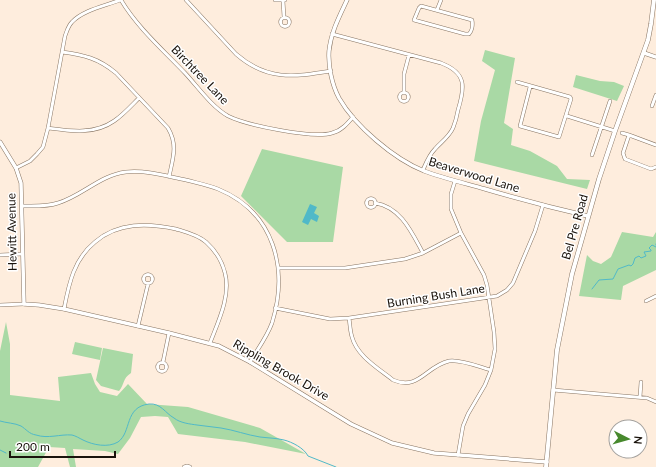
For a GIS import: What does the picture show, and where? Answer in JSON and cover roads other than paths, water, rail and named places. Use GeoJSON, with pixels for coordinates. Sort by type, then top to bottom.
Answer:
{"type":"FeatureCollection","features":[{"type":"Feature","properties":{"kind":"main road","name":"Bel Pre Road"},"geometry":{"type":"LineString","coordinates":[[546,467],[561,326],[572,274],[588,216],[615,131],[644,53],[651,28],[654,0]]}},
{"type":"Feature","properties":{"kind":"street"},"geometry":{"type":"LineString","coordinates":[[16,168],[30,161],[43,147],[48,128],[65,36],[72,22],[87,12],[121,0]]}},
{"type":"Feature","properties":{"kind":"street","name":"Birchtree Lane"},"geometry":{"type":"LineString","coordinates":[[121,0],[127,10],[211,102],[228,116],[260,127],[322,135],[338,131],[353,118]]}},
{"type":"Feature","properties":{"kind":"street"},"geometry":{"type":"LineString","coordinates":[[186,0],[244,62],[256,68],[273,74],[289,76],[331,71]]}},
{"type":"Feature","properties":{"kind":"street"},"geometry":{"type":"LineString","coordinates":[[275,0],[284,0],[284,17]]}},
{"type":"Feature","properties":{"kind":"street","name":"Beaverwood Lane"},"geometry":{"type":"LineString","coordinates":[[347,0],[332,34],[329,53],[333,83],[339,97],[353,118],[380,143],[394,154],[423,170],[455,181],[588,216]]}},
{"type":"Feature","properties":{"kind":"street"},"geometry":{"type":"LineString","coordinates":[[437,10],[441,0]]}},
{"type":"Feature","properties":{"kind":"street"},"geometry":{"type":"LineString","coordinates":[[421,6],[437,10],[472,20],[471,32],[469,34],[465,34],[414,20],[421,6]]}},
{"type":"Feature","properties":{"kind":"street"},"geometry":{"type":"LineString","coordinates":[[332,34],[451,67],[458,74],[463,83],[462,97],[453,128],[447,137],[434,150],[427,160],[423,170]]}},
{"type":"Feature","properties":{"kind":"street"},"geometry":{"type":"LineString","coordinates":[[62,52],[82,55],[104,63],[116,73],[168,128],[173,136],[174,149],[169,177]]}},
{"type":"Feature","properties":{"kind":"street"},"geometry":{"type":"LineString","coordinates":[[644,53],[656,57]]}},
{"type":"Feature","properties":{"kind":"street"},"geometry":{"type":"LineString","coordinates":[[404,93],[404,74],[410,55]]}},
{"type":"Feature","properties":{"kind":"street"},"geometry":{"type":"LineString","coordinates":[[517,82],[530,87],[570,97],[571,99],[559,137],[520,126],[530,87]]}},
{"type":"Feature","properties":{"kind":"street"},"geometry":{"type":"LineString","coordinates":[[652,106],[656,95]]}},
{"type":"Feature","properties":{"kind":"street"},"geometry":{"type":"LineString","coordinates":[[48,128],[71,132],[94,130],[113,122],[139,98]]}},
{"type":"Feature","properties":{"kind":"street"},"geometry":{"type":"LineString","coordinates":[[592,155],[610,101]]}},
{"type":"Feature","properties":{"kind":"street"},"geometry":{"type":"LineString","coordinates":[[566,116],[615,131]]}},
{"type":"Feature","properties":{"kind":"street"},"geometry":{"type":"LineString","coordinates":[[622,133],[656,145]]}},
{"type":"Feature","properties":{"kind":"street"},"geometry":{"type":"LineString","coordinates":[[629,135],[623,153],[625,159],[651,168],[656,167]]}},
{"type":"Feature","properties":{"kind":"street","name":"Hewitt Avenue"},"geometry":{"type":"LineString","coordinates":[[0,142],[16,168],[21,183],[24,304]]}},
{"type":"Feature","properties":{"kind":"street"},"geometry":{"type":"LineString","coordinates":[[22,206],[58,203],[115,174],[126,172],[143,172],[169,177],[218,189],[234,197],[259,219],[269,235],[279,268],[280,283],[272,324],[250,362]]}},
{"type":"Feature","properties":{"kind":"street"},"geometry":{"type":"LineString","coordinates":[[455,181],[451,209],[461,233],[484,275],[489,297],[495,349],[491,370],[485,385],[468,414],[463,426],[458,455]]}},
{"type":"Feature","properties":{"kind":"street"},"geometry":{"type":"LineString","coordinates":[[375,203],[390,208],[404,220],[423,253]]}},
{"type":"Feature","properties":{"kind":"street","name":"Burning Bush Lane"},"geometry":{"type":"LineString","coordinates":[[275,308],[330,319],[349,318],[502,294],[513,284],[535,231],[543,205]]}},
{"type":"Feature","properties":{"kind":"street"},"geometry":{"type":"LineString","coordinates":[[64,309],[73,272],[78,262],[95,242],[115,230],[128,226],[147,224],[171,228],[195,235],[205,241],[219,258],[225,272],[226,291],[223,306],[210,343]]}},
{"type":"Feature","properties":{"kind":"street"},"geometry":{"type":"LineString","coordinates":[[279,268],[345,268],[405,259],[423,253],[461,233]]}},
{"type":"Feature","properties":{"kind":"street"},"geometry":{"type":"LineString","coordinates":[[0,255],[22,254]]}},
{"type":"Feature","properties":{"kind":"street"},"geometry":{"type":"LineString","coordinates":[[138,326],[148,284]]}},
{"type":"Feature","properties":{"kind":"street"},"geometry":{"type":"LineString","coordinates":[[646,301],[656,296]]}},
{"type":"Feature","properties":{"kind":"street","name":"Rippling Brook Drive"},"geometry":{"type":"LineString","coordinates":[[0,305],[24,304],[64,309],[219,346],[250,362],[351,424],[378,437],[410,448],[434,453],[547,462]]}},
{"type":"Feature","properties":{"kind":"street"},"geometry":{"type":"LineString","coordinates":[[349,318],[352,337],[357,348],[365,357],[393,380],[398,382],[409,383],[418,380],[437,366],[451,361],[491,370]]}},
{"type":"Feature","properties":{"kind":"street"},"geometry":{"type":"LineString","coordinates":[[163,362],[169,333]]}},
{"type":"Feature","properties":{"kind":"street"},"geometry":{"type":"LineString","coordinates":[[640,397],[641,382]]}},
{"type":"Feature","properties":{"kind":"street"},"geometry":{"type":"LineString","coordinates":[[553,390],[640,397],[656,402]]}},
{"type":"Feature","properties":{"kind":"street"},"geometry":{"type":"LineString","coordinates":[[184,467],[190,467]]}},
{"type":"Feature","properties":{"kind":"water"},"geometry":{"type":"Polygon","coordinates":[[[310,204],[317,207],[314,213],[319,216],[317,222],[311,219],[308,225],[302,222],[310,204]]]}},
{"type":"Feature","properties":{"kind":"waterway"},"geometry":{"type":"LineString","coordinates":[[592,289],[599,280],[613,279],[618,269],[629,265],[631,266],[635,258],[639,256],[641,258],[646,256],[644,252],[651,251],[649,248],[652,245],[656,247]]}},
{"type":"Feature","properties":{"kind":"waterway"},"geometry":{"type":"LineString","coordinates":[[0,421],[19,425],[31,434],[40,436],[72,435],[87,442],[100,445],[110,445],[118,442],[122,438],[129,420],[136,410],[141,406],[153,404],[160,407],[176,420],[185,423],[221,428],[255,436],[287,441],[301,448],[308,456],[336,467]]}},
{"type":"Feature","properties":{"kind":"waterway"},"geometry":{"type":"LineString","coordinates":[[0,450],[6,453]]}}]}
